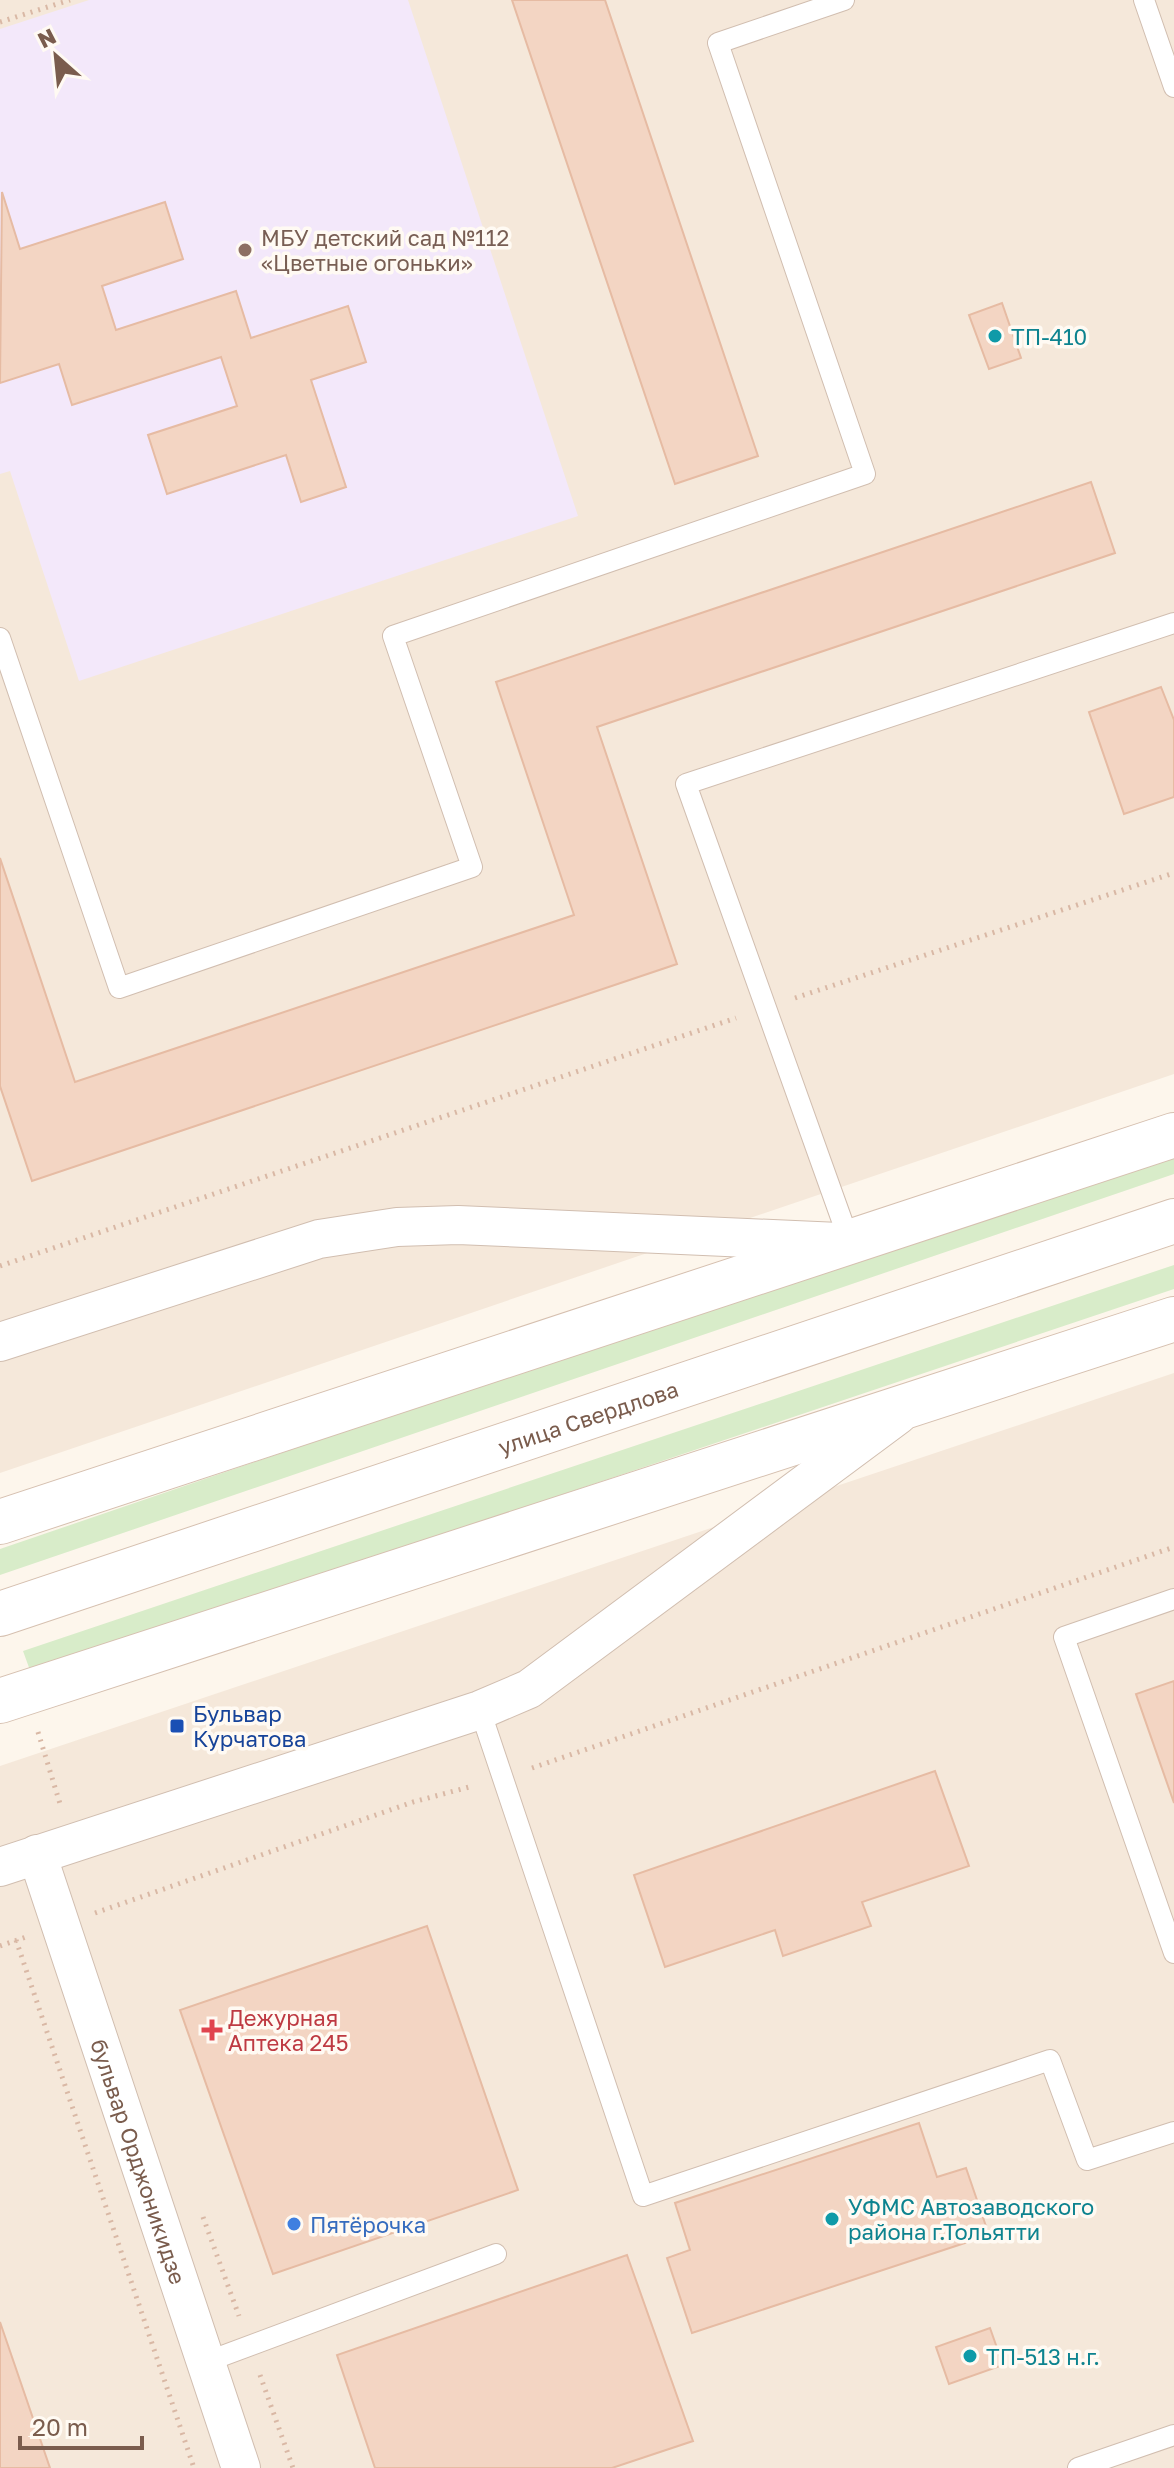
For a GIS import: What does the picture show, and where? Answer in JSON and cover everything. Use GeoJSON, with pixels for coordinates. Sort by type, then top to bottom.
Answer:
{"type":"FeatureCollection","features":[{"type":"Feature","properties":{"kind":"main road"},"geometry":{"type":"LineString","coordinates":[[0,1522],[1174,1135]]}},
{"type":"Feature","properties":{"kind":"main road","name":"улица Свердлова"},"geometry":{"type":"LineString","coordinates":[[0,1614],[1174,1221]]}},
{"type":"Feature","properties":{"kind":"main road"},"geometry":{"type":"LineString","coordinates":[[0,1701],[1174,1319]]}},
{"type":"Feature","properties":{"kind":"street"},"geometry":{"type":"LineString","coordinates":[[0,1342],[319,1239],[397,1227],[458,1225],[850,1243]]}},
{"type":"Feature","properties":{"kind":"street"},"geometry":{"type":"LineString","coordinates":[[0,1867],[480,1710],[529,1689],[909,1407]]}},
{"type":"Feature","properties":{"kind":"street","name":"бульвар Орджоникидзе"},"geometry":{"type":"LineString","coordinates":[[37,1854],[241,2468]]}},
{"type":"Feature","properties":{"kind":"lane"},"geometry":{"type":"LineString","coordinates":[[0,638],[119,988],[472,867],[393,636],[865,474],[718,43],[844,0]]}},
{"type":"Feature","properties":{"kind":"lane"},"geometry":{"type":"LineString","coordinates":[[1144,0],[1174,87]]}},
{"type":"Feature","properties":{"kind":"lane"},"geometry":{"type":"LineString","coordinates":[[850,1243],[686,784],[1174,623]]}},
{"type":"Feature","properties":{"kind":"lane"},"geometry":{"type":"LineString","coordinates":[[1174,1599],[1064,1637],[1174,1953]]}},
{"type":"Feature","properties":{"kind":"lane"},"geometry":{"type":"LineString","coordinates":[[480,1710],[643,2196],[1050,2060],[1087,2160],[1174,2132]]}},
{"type":"Feature","properties":{"kind":"lane"},"geometry":{"type":"LineString","coordinates":[[206,2362],[496,2254]]}},
{"type":"Feature","properties":{"kind":"lane"},"geometry":{"type":"LineString","coordinates":[[1078,2468],[1174,2435]]}},
{"type":"Feature","properties":{"kind":"path"},"geometry":{"type":"LineString","coordinates":[[0,22],[70,0]]}},
{"type":"Feature","properties":{"kind":"path"},"geometry":{"type":"LineString","coordinates":[[0,1266],[1174,873]]}},
{"type":"Feature","properties":{"kind":"path"},"geometry":{"type":"LineString","coordinates":[[0,1946],[132,1897],[413,1802],[503,1778],[1174,1547]]}},
{"type":"Feature","properties":{"kind":"path"},"geometry":{"type":"LineString","coordinates":[[16,1940],[194,2468]]}},
{"type":"Feature","properties":{"kind":"shaded area"},"geometry":{"type":"Polygon","coordinates":[[[0,0],[1174,0],[1174,1074],[0,1473],[0,0]]]}},
{"type":"Feature","properties":{"kind":"shaded area","name":"МБУ детский сад №112 «Цветные огоньки»"},"geometry":{"type":"Polygon","coordinates":[[[89,0],[408,0],[578,516],[79,681],[10,471],[0,474],[0,29],[89,0]]]}},
{"type":"Feature","properties":{"kind":"shaded area"},"geometry":{"type":"Polygon","coordinates":[[[1174,1373],[1174,2468],[0,2468],[0,1766],[1174,1373]]]}},
{"type":"Feature","properties":{"kind":"green space"},"geometry":{"type":"Polygon","coordinates":[[[1174,1148],[1174,1174],[0,1575],[0,1549],[1174,1148]]]}},
{"type":"Feature","properties":{"kind":"green space"},"geometry":{"type":"Polygon","coordinates":[[[1174,1265],[1174,1289],[31,1673],[23,1651],[1174,1265]]]}},
{"type":"Feature","properties":{"kind":"building"},"geometry":{"type":"Polygon","coordinates":[[[512,0],[605,0],[758,456],[675,484],[512,0]]]}},
{"type":"Feature","properties":{"kind":"building"},"geometry":{"type":"Polygon","coordinates":[[[2,192],[20,249],[165,202],[183,259],[102,286],[116,330],[236,291],[251,338],[348,306],[366,362],[311,380],[346,487],[301,502],[286,455],[167,494],[148,435],[237,406],[221,357],[72,405],[59,364],[0,383],[2,192]]]}},
{"type":"Feature","properties":{"kind":"building","name":"ТП-410"},"geometry":{"type":"Polygon","coordinates":[[[1002,303],[1021,358],[989,369],[969,315],[1002,303]]]}},
{"type":"Feature","properties":{"kind":"building"},"geometry":{"type":"Polygon","coordinates":[[[1091,482],[1115,553],[597,727],[677,964],[32,1181],[0,1086],[0,858],[75,1082],[574,915],[496,682],[1091,482]]]}},
{"type":"Feature","properties":{"kind":"building"},"geometry":{"type":"Polygon","coordinates":[[[1161,687],[1174,720],[1174,797],[1124,814],[1089,712],[1161,687]]]}},
{"type":"Feature","properties":{"kind":"building"},"geometry":{"type":"Polygon","coordinates":[[[1174,1681],[1174,1803],[1136,1694],[1174,1681]]]}},
{"type":"Feature","properties":{"kind":"building"},"geometry":{"type":"Polygon","coordinates":[[[935,1771],[969,1866],[862,1902],[871,1926],[783,1956],[775,1930],[665,1967],[634,1875],[935,1771]]]}},
{"type":"Feature","properties":{"kind":"building"},"geometry":{"type":"Polygon","coordinates":[[[427,1926],[518,2190],[273,2274],[180,2010],[427,1926]]]}},
{"type":"Feature","properties":{"kind":"building","name":"УФМС Автозаводского района г.Тольятти"},"geometry":{"type":"Polygon","coordinates":[[[919,2123],[937,2177],[966,2168],[989,2235],[692,2333],[667,2258],[690,2250],[675,2203],[919,2123]]]}},
{"type":"Feature","properties":{"kind":"building"},"geometry":{"type":"Polygon","coordinates":[[[627,2255],[693,2441],[612,2468],[375,2468],[337,2355],[627,2255]]]}},
{"type":"Feature","properties":{"kind":"building"},"geometry":{"type":"Polygon","coordinates":[[[0,2322],[50,2468],[0,2468],[0,2322]]]}},
{"type":"Feature","properties":{"kind":"building","name":"ТП-513 н.г."},"geometry":{"type":"Polygon","coordinates":[[[990,2328],[1003,2365],[949,2384],[936,2347],[990,2328]]]}},
{"type":"Feature","properties":{"kind":"place","name":"МБУ детский сад №112 «Цветные огоньки»"},"geometry":{"type":"Point","coordinates":[245,250]}},
{"type":"Feature","properties":{"kind":"place","name":"ТП-410"},"geometry":{"type":"Point","coordinates":[995,336]}},
{"type":"Feature","properties":{"kind":"place","name":"Бульвар Курчатова"},"geometry":{"type":"Point","coordinates":[177,1726]}},
{"type":"Feature","properties":{"kind":"place","name":"Дежурная Аптека 245"},"geometry":{"type":"Point","coordinates":[212,2030]}},
{"type":"Feature","properties":{"kind":"place","name":"УФМС Автозаводского района г.Тольятти"},"geometry":{"type":"Point","coordinates":[832,2219]}},
{"type":"Feature","properties":{"kind":"place","name":"Пятёрочка"},"geometry":{"type":"Point","coordinates":[294,2224]}},
{"type":"Feature","properties":{"kind":"place","name":"ТП-513 н.г."},"geometry":{"type":"Point","coordinates":[970,2356]}}]}
